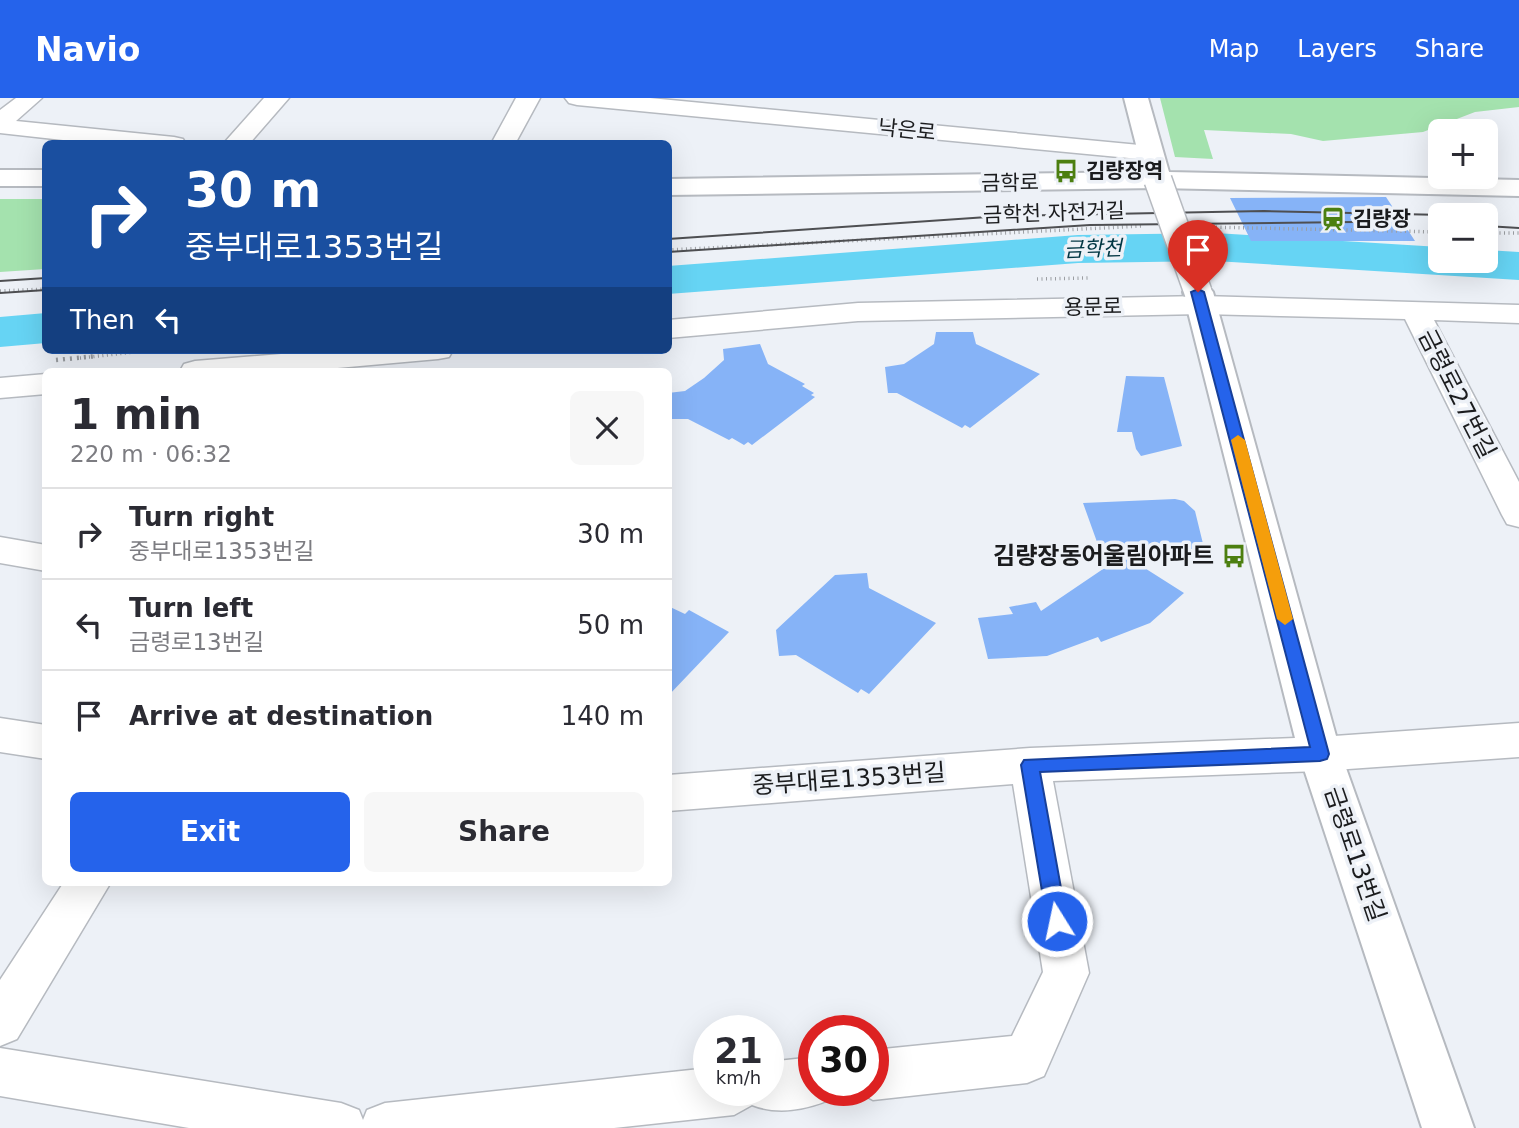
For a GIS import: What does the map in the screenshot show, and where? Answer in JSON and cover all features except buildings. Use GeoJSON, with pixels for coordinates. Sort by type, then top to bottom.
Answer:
{"type":"FeatureCollection","features":[{"type":"Feature","properties":{"kind":"main road"},"geometry":{"type":"LineString","coordinates":[[1136,98],[1158,180]]}},
{"type":"Feature","properties":{"kind":"main road"},"geometry":{"type":"LineString","coordinates":[[0,178],[42,178]]}},
{"type":"Feature","properties":{"kind":"main road","name":"금학로"},"geometry":{"type":"LineString","coordinates":[[672,187],[1158,180],[1519,188]]}},
{"type":"Feature","properties":{"kind":"main road","name":"금령로13번길"},"geometry":{"type":"LineString","coordinates":[[1158,180],[1200,299],[1320,754],[1448,1128]]}},
{"type":"Feature","properties":{"kind":"street"},"geometry":{"type":"LineString","coordinates":[[0,124],[30,98]]}},
{"type":"Feature","properties":{"kind":"street"},"geometry":{"type":"LineString","coordinates":[[238,140],[277,98]]}},
{"type":"Feature","properties":{"kind":"street"},"geometry":{"type":"LineString","coordinates":[[505,140],[528,98]]}},
{"type":"Feature","properties":{"kind":"street","name":"낙은로"},"geometry":{"type":"LineString","coordinates":[[577,98],[1150,153]]}},
{"type":"Feature","properties":{"kind":"street"},"geometry":{"type":"LineString","coordinates":[[0,124],[139,140]]}},
{"type":"Feature","properties":{"kind":"street","name":"용문로"},"geometry":{"type":"LineString","coordinates":[[672,329],[858,312],[1200,299],[1519,314]]}},
{"type":"Feature","properties":{"kind":"street","name":"금령로27번길"},"geometry":{"type":"LineString","coordinates":[[1415,311],[1519,515]]}},
{"type":"Feature","properties":{"kind":"street"},"geometry":{"type":"LineString","coordinates":[[247,368],[420,358]]}},
{"type":"Feature","properties":{"kind":"street"},"geometry":{"type":"LineString","coordinates":[[0,388],[42,375]]}},
{"type":"Feature","properties":{"kind":"street"},"geometry":{"type":"LineString","coordinates":[[0,551],[42,557]]}},
{"type":"Feature","properties":{"kind":"street"},"geometry":{"type":"LineString","coordinates":[[0,735],[42,740]]}},
{"type":"Feature","properties":{"kind":"street","name":"중부대로1353번길"},"geometry":{"type":"LineString","coordinates":[[672,793],[1030,765],[1320,754],[1519,740]]}},
{"type":"Feature","properties":{"kind":"street"},"geometry":{"type":"LineString","coordinates":[[889,1073],[1027,1059],[1066,973],[1030,765]]}},
{"type":"Feature","properties":{"kind":"street"},"geometry":{"type":"LineString","coordinates":[[0,1022],[86,886]]}},
{"type":"Feature","properties":{"kind":"street"},"geometry":{"type":"LineString","coordinates":[[0,1072],[341,1128]]}},
{"type":"Feature","properties":{"kind":"street"},"geometry":{"type":"LineString","coordinates":[[385,1128],[693,1094]]}},
{"type":"Feature","properties":{"kind":"path","name":"금학천 자전거길"},"geometry":{"type":"LineString","coordinates":[[672,250],[1112,225],[1153,226]]}},
{"type":"Feature","properties":{"kind":"path"},"geometry":{"type":"LineString","coordinates":[[1194,227],[1428,232]]}},
{"type":"Feature","properties":{"kind":"path"},"geometry":{"type":"LineString","coordinates":[[1498,233],[1519,233]]}},
{"type":"Feature","properties":{"kind":"path"},"geometry":{"type":"LineString","coordinates":[[0,292],[42,289]]}},
{"type":"Feature","properties":{"kind":"path"},"geometry":{"type":"LineString","coordinates":[[69,368],[133,354]]}},
{"type":"Feature","properties":{"kind":"green space"},"geometry":{"type":"Polygon","coordinates":[[[1160,98],[1519,98],[1519,107],[1475,112],[1457,119],[1428,119],[1428,130],[1423,132],[1323,141],[1291,134],[1204,130],[1213,159],[1175,157],[1160,98]]]}},
{"type":"Feature","properties":{"kind":"green space"},"geometry":{"type":"Polygon","coordinates":[[[0,199],[42,199],[42,269],[0,272],[0,199]]]}},
{"type":"Feature","properties":{"kind":"waterway","name":"금학천"},"geometry":{"type":"LineString","coordinates":[[672,280],[1078,249],[1215,247],[1519,266]]}},
{"type":"Feature","properties":{"kind":"waterway","name":"금학천"},"geometry":{"type":"LineString","coordinates":[[0,332],[42,328]]}},
{"type":"Feature","properties":{"kind":"tram line"},"geometry":{"type":"LineString","coordinates":[[672,239],[1002,216],[1264,211],[1428,215]]}},
{"type":"Feature","properties":{"kind":"tram line"},"geometry":{"type":"LineString","coordinates":[[672,252],[1090,225],[1354,222]]}},
{"type":"Feature","properties":{"kind":"tram line"},"geometry":{"type":"LineString","coordinates":[[1498,227],[1519,228]]}},
{"type":"Feature","properties":{"kind":"tram line"},"geometry":{"type":"LineString","coordinates":[[0,281],[42,278]]}},
{"type":"Feature","properties":{"kind":"tram line"},"geometry":{"type":"LineString","coordinates":[[0,293],[42,290]]}},
{"type":"Feature","properties":{"kind":"slow traffic"},"geometry":{"type":"LineString","coordinates":[[1238,440],[1285,619]]}},
{"type":"Feature","properties":{"kind":"place","name":"김량장역"},"geometry":{"type":"Point","coordinates":[1066,171]}},
{"type":"Feature","properties":{"kind":"place","name":"김량장"},"geometry":{"type":"Point","coordinates":[1333,219]}},
{"type":"Feature","properties":{"kind":"place","name":"김량장동어울림아파트"},"geometry":{"type":"Point","coordinates":[1234,556]}},
{"type":"Feature","properties":{"kind":"route"},"geometry":{"type":"LineString","coordinates":[[1057,921],[1030,765],[1320,754],[1198,292]]}}]}
